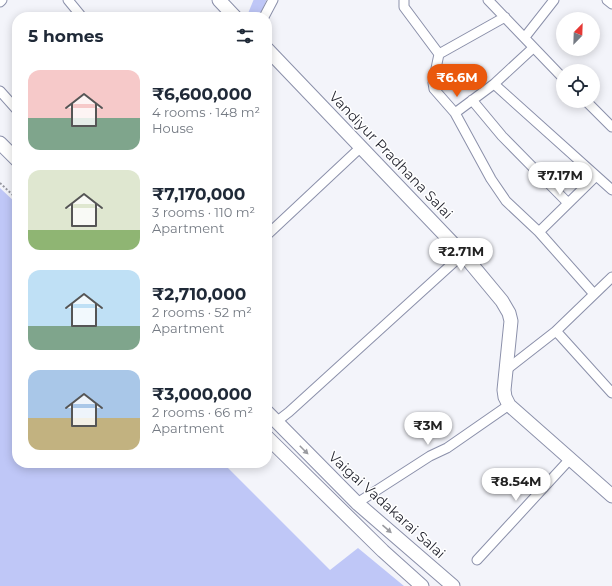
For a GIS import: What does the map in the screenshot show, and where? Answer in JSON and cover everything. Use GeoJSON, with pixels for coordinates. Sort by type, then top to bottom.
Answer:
{"type":"FeatureCollection","features":[{"type":"Feature","properties":{"kind":"street"},"geometry":{"type":"LineString","coordinates":[[68,0],[78,12]]}},
{"type":"Feature","properties":{"kind":"street"},"geometry":{"type":"LineString","coordinates":[[219,0],[230,12]]}},
{"type":"Feature","properties":{"kind":"street"},"geometry":{"type":"LineString","coordinates":[[267,12],[273,0]]}},
{"type":"Feature","properties":{"kind":"street"},"geometry":{"type":"LineString","coordinates":[[404,0],[404,7],[440,54]]}},
{"type":"Feature","properties":{"kind":"street"},"geometry":{"type":"LineString","coordinates":[[488,0],[556,71]]}},
{"type":"Feature","properties":{"kind":"street"},"geometry":{"type":"LineString","coordinates":[[525,37],[554,0]]}},
{"type":"Feature","properties":{"kind":"street"},"geometry":{"type":"LineString","coordinates":[[607,0],[612,4]]}},
{"type":"Feature","properties":{"kind":"street"},"geometry":{"type":"LineString","coordinates":[[505,17],[440,54],[433,83],[434,89],[455,113],[491,179],[506,202],[538,232],[594,294]]}},
{"type":"Feature","properties":{"kind":"street"},"geometry":{"type":"LineString","coordinates":[[455,113],[494,84],[533,48]]}},
{"type":"Feature","properties":{"kind":"street","name":"Vandiyur Pradhana Salai"},"geometry":{"type":"LineString","coordinates":[[272,54],[463,254],[502,301],[509,313],[511,321],[505,397],[509,405]]}},
{"type":"Feature","properties":{"kind":"street"},"geometry":{"type":"LineString","coordinates":[[494,84],[612,190]]}},
{"type":"Feature","properties":{"kind":"street"},"geometry":{"type":"LineString","coordinates":[[0,91],[12,104]]}},
{"type":"Feature","properties":{"kind":"street"},"geometry":{"type":"LineString","coordinates":[[472,100],[502,136],[568,203]]}},
{"type":"Feature","properties":{"kind":"street"},"geometry":{"type":"LineString","coordinates":[[593,108],[612,127]]}},
{"type":"Feature","properties":{"kind":"street"},"geometry":{"type":"LineString","coordinates":[[0,143],[12,155]]}},
{"type":"Feature","properties":{"kind":"street"},"geometry":{"type":"LineString","coordinates":[[272,230],[361,147]]}},
{"type":"Feature","properties":{"kind":"street"},"geometry":{"type":"LineString","coordinates":[[538,232],[596,176]]}},
{"type":"Feature","properties":{"kind":"street"},"geometry":{"type":"LineString","coordinates":[[276,422],[289,412],[463,254]]}},
{"type":"Feature","properties":{"kind":"street"},"geometry":{"type":"LineString","coordinates":[[506,370],[556,331],[612,277]]}},
{"type":"Feature","properties":{"kind":"street"},"geometry":{"type":"LineString","coordinates":[[556,331],[612,393]]}},
{"type":"Feature","properties":{"kind":"street"},"geometry":{"type":"LineString","coordinates":[[357,503],[430,456],[447,448],[509,405],[612,496]]}},
{"type":"Feature","properties":{"kind":"street","name":"Vaigai Vadakarai Salai"},"geometry":{"type":"LineString","coordinates":[[272,418],[357,503],[453,586]]}},
{"type":"Feature","properties":{"kind":"street"},"geometry":{"type":"LineString","coordinates":[[272,442],[383,551],[422,586]]}},
{"type":"Feature","properties":{"kind":"street"},"geometry":{"type":"LineString","coordinates":[[477,560],[570,459]]}},
{"type":"Feature","properties":{"kind":"path"},"geometry":{"type":"LineString","coordinates":[[0,183],[12,194]]}},
{"type":"Feature","properties":{"kind":"water"},"geometry":{"type":"Polygon","coordinates":[[[0,188],[12,199],[12,468],[228,468],[330,570],[358,548],[404,586],[0,586],[0,188]]]}},
{"type":"Feature","properties":{"kind":"waterway"},"geometry":{"type":"LineString","coordinates":[[255,12],[260,0]]}}]}
